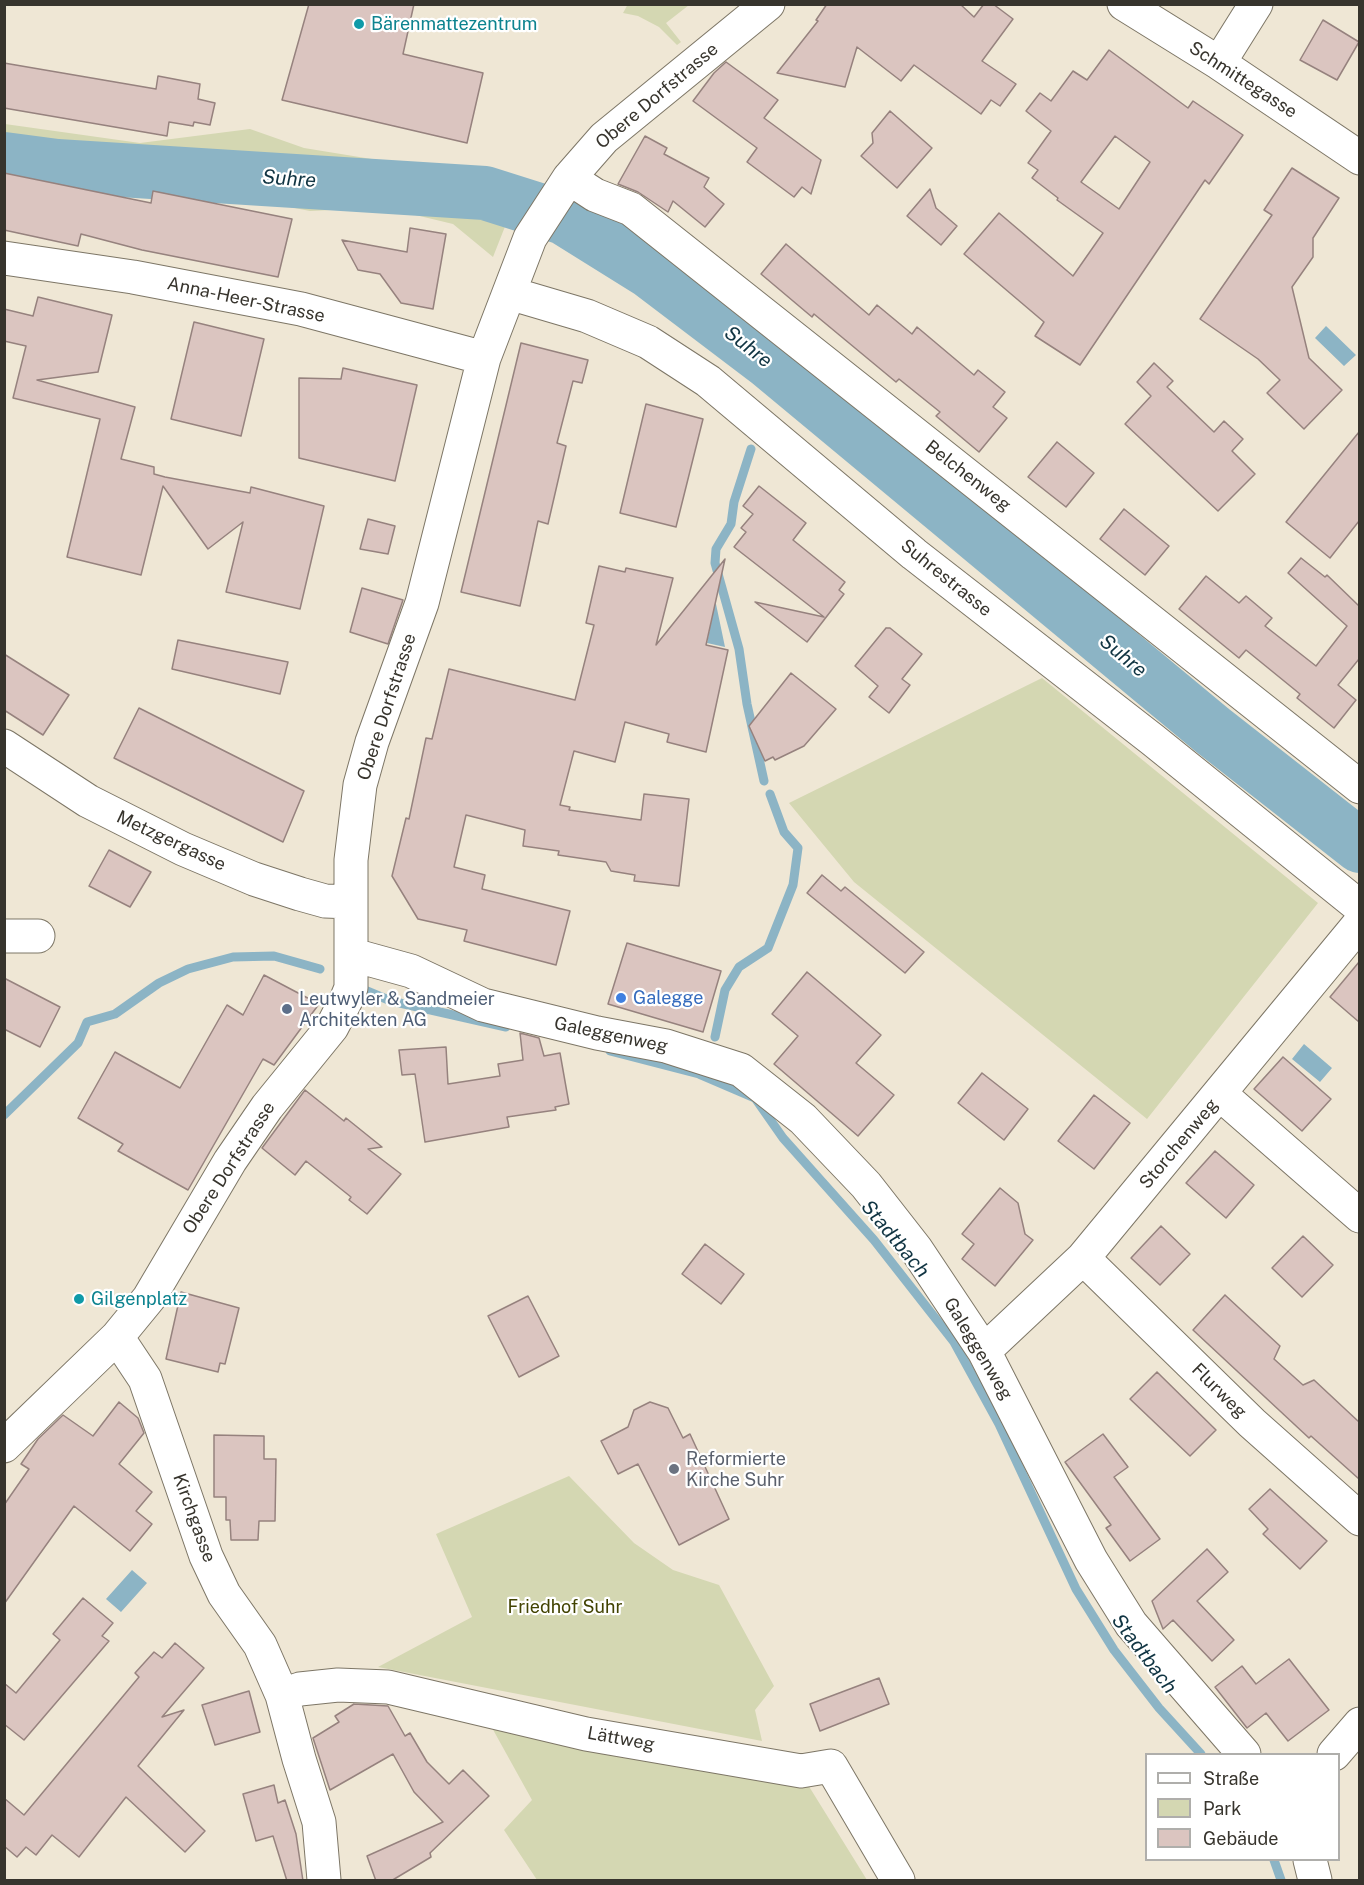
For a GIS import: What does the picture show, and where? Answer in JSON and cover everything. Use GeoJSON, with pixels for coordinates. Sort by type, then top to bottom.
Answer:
{"type":"FeatureCollection","features":[{"type":"Feature","properties":{"kind":"street","name":"Obere Dorfstrasse"},"geometry":{"type":"LineString","coordinates":[[4,1446],[117,1336],[149,1298],[230,1161],[267,1107],[332,1027],[351,988],[353,955],[351,860],[360,785],[372,742],[422,603],[484,358],[530,238],[565,183],[604,138],[768,4]]}},
{"type":"Feature","properties":{"kind":"street","name":"Schmittegasse"},"geometry":{"type":"LineString","coordinates":[[1124,4],[1219,63],[1359,158]]}},
{"type":"Feature","properties":{"kind":"street"},"geometry":{"type":"LineString","coordinates":[[1219,63],[1256,4]]}},
{"type":"Feature","properties":{"kind":"street","name":"Belchenweg"},"geometry":{"type":"LineString","coordinates":[[565,183],[631,209],[1358,784]]}},
{"type":"Feature","properties":{"kind":"street","name":"Anna-Heer-Strasse"},"geometry":{"type":"LineString","coordinates":[[4,258],[133,277],[301,309],[484,358]]}},
{"type":"Feature","properties":{"kind":"street","name":"Suhrestrasse"},"geometry":{"type":"LineString","coordinates":[[509,293],[587,316],[648,342],[708,381],[914,554],[1153,740],[1359,907]]}},
{"type":"Feature","properties":{"kind":"street","name":"Metzgergasse"},"geometry":{"type":"LineString","coordinates":[[4,746],[88,801],[183,849],[282,888],[325,901],[351,902]]}},
{"type":"Feature","properties":{"kind":"street","name":"Storchenweg"},"geometry":{"type":"LineString","coordinates":[[984,1352],[1083,1258],[1359,923]]}},
{"type":"Feature","properties":{"kind":"street"},"geometry":{"type":"LineString","coordinates":[[4,936],[38,936]]}},
{"type":"Feature","properties":{"kind":"street","name":"Galeggenweg"},"geometry":{"type":"LineString","coordinates":[[353,955],[411,971],[483,1005],[597,1033],[666,1046],[741,1070],[803,1119],[866,1185],[916,1249],[984,1352],[1091,1560],[1131,1624],[1242,1753]]}},
{"type":"Feature","properties":{"kind":"street"},"geometry":{"type":"LineString","coordinates":[[1220,1094],[1359,1216]]}},
{"type":"Feature","properties":{"kind":"street","name":"Flurweg"},"geometry":{"type":"LineString","coordinates":[[1083,1258],[1252,1424],[1359,1519]]}},
{"type":"Feature","properties":{"kind":"street","name":"Kirchgasse"},"geometry":{"type":"LineString","coordinates":[[117,1336],[145,1379],[206,1556],[224,1594],[260,1645],[282,1695],[298,1760],[319,1822],[324,1881]]}},
{"type":"Feature","properties":{"kind":"street","name":"Lättweg"},"geometry":{"type":"LineString","coordinates":[[282,1695],[300,1689],[338,1685],[388,1687],[586,1734],[801,1771],[831,1766],[898,1881]]}},
{"type":"Feature","properties":{"kind":"street"},"geometry":{"type":"LineString","coordinates":[[1336,1753],[1359,1724]]}},
{"type":"Feature","properties":{"kind":"street"},"geometry":{"type":"LineString","coordinates":[[1310,1861],[1315,1881]]}},
{"type":"Feature","properties":{"kind":"green space"},"geometry":{"type":"Polygon","coordinates":[[[628,4],[689,5],[666,23],[681,42],[677,45],[659,27],[638,16],[623,13],[628,4]]]}},
{"type":"Feature","properties":{"kind":"green space"},"geometry":{"type":"Polygon","coordinates":[[[5,124],[140,143],[250,129],[304,148],[390,162],[491,171],[531,185],[506,224],[493,257],[453,224],[403,212],[373,208],[310,211],[202,190],[112,189],[5,175],[5,124]]]}},
{"type":"Feature","properties":{"kind":"green space"},"geometry":{"type":"Polygon","coordinates":[[[1042,678],[1318,903],[1147,1119],[854,882],[789,803],[1042,678]]]}},
{"type":"Feature","properties":{"kind":"green space","name":"Friedhof Suhr"},"geometry":{"type":"Polygon","coordinates":[[[569,1476],[634,1543],[673,1570],[719,1585],[774,1686],[755,1710],[762,1741],[378,1667],[472,1617],[436,1534],[569,1476]]]}},
{"type":"Feature","properties":{"kind":"green space"},"geometry":{"type":"Polygon","coordinates":[[[491,1726],[805,1780],[867,1880],[537,1880],[504,1830],[532,1800],[491,1726]]]}},
{"type":"Feature","properties":{"kind":"water"},"geometry":{"type":"Polygon","coordinates":[[[1326,326],[1356,355],[1344,366],[1315,338],[1326,326]]]}},
{"type":"Feature","properties":{"kind":"water"},"geometry":{"type":"Polygon","coordinates":[[[709,602],[716,604],[725,647],[707,643],[710,628],[709,602]]]}},
{"type":"Feature","properties":{"kind":"water"},"geometry":{"type":"Polygon","coordinates":[[[1304,1044],[1332,1068],[1320,1082],[1292,1059],[1304,1044]]]}},
{"type":"Feature","properties":{"kind":"water"},"geometry":{"type":"Polygon","coordinates":[[[132,1570],[147,1583],[121,1612],[106,1599],[132,1570]]]}},
{"type":"Feature","properties":{"kind":"building"},"geometry":{"type":"Polygon","coordinates":[[[309,4],[414,4],[403,54],[483,73],[467,143],[282,100],[309,4]]]}},
{"type":"Feature","properties":{"kind":"building"},"geometry":{"type":"Polygon","coordinates":[[[827,4],[960,4],[974,17],[984,4],[993,4],[1013,19],[982,61],[1016,84],[1000,106],[991,100],[981,114],[914,65],[901,81],[857,47],[845,87],[777,73],[818,21],[816,20],[827,4]]]}},
{"type":"Feature","properties":{"kind":"building"},"geometry":{"type":"Polygon","coordinates":[[[1323,20],[1359,42],[1337,80],[1300,60],[1323,20]]]}},
{"type":"Feature","properties":{"kind":"building"},"geometry":{"type":"Polygon","coordinates":[[[1109,50],[1188,108],[1193,101],[1243,135],[1209,184],[1205,180],[1080,365],[1035,336],[1044,322],[964,254],[999,213],[1073,276],[1103,233],[1057,200],[1058,198],[1032,178],[1038,170],[1028,163],[1051,131],[1026,111],[1040,93],[1051,101],[1073,71],[1087,80],[1109,50]],[[1115,136],[1081,182],[1119,209],[1150,162],[1115,136]]]}},
{"type":"Feature","properties":{"kind":"building"},"geometry":{"type":"Polygon","coordinates":[[[726,62],[778,100],[764,118],[821,160],[811,194],[802,187],[794,197],[747,162],[757,148],[693,101],[714,73],[726,62]]]}},
{"type":"Feature","properties":{"kind":"building"},"geometry":{"type":"Polygon","coordinates":[[[4,63],[156,89],[158,76],[200,84],[198,99],[215,103],[210,125],[194,122],[193,126],[169,122],[167,136],[4,108],[4,63]]]}},
{"type":"Feature","properties":{"kind":"building"},"geometry":{"type":"Polygon","coordinates":[[[890,111],[932,148],[897,188],[861,156],[873,143],[872,133],[890,111]]]}},
{"type":"Feature","properties":{"kind":"building"},"geometry":{"type":"Polygon","coordinates":[[[645,136],[667,148],[664,154],[709,178],[704,187],[724,204],[705,227],[673,201],[668,212],[638,192],[618,184],[645,136]]]}},
{"type":"Feature","properties":{"kind":"building"},"geometry":{"type":"Polygon","coordinates":[[[1292,168],[1339,198],[1313,238],[1313,257],[1292,287],[1309,358],[1342,390],[1304,429],[1267,393],[1280,380],[1258,359],[1200,319],[1272,215],[1264,210],[1292,168]]]}},
{"type":"Feature","properties":{"kind":"building"},"geometry":{"type":"Polygon","coordinates":[[[4,173],[151,203],[153,191],[292,219],[278,277],[142,250],[81,234],[78,246],[4,230],[4,173]]]}},
{"type":"Feature","properties":{"kind":"building"},"geometry":{"type":"Polygon","coordinates":[[[930,189],[936,208],[957,226],[941,245],[907,216],[930,189]]]}},
{"type":"Feature","properties":{"kind":"building"},"geometry":{"type":"Polygon","coordinates":[[[410,228],[446,234],[433,309],[401,303],[380,274],[358,270],[342,240],[407,252],[410,228]]]}},
{"type":"Feature","properties":{"kind":"building"},"geometry":{"type":"Polygon","coordinates":[[[786,244],[869,315],[877,305],[912,334],[917,327],[974,375],[978,370],[1005,392],[993,407],[1007,418],[979,452],[936,416],[940,412],[899,379],[896,382],[814,314],[812,317],[761,274],[786,244]]]}},
{"type":"Feature","properties":{"kind":"building"},"geometry":{"type":"Polygon","coordinates":[[[38,297],[112,315],[98,372],[37,380],[135,407],[121,459],[154,467],[154,474],[165,477],[250,493],[251,487],[324,506],[300,609],[226,592],[243,522],[208,549],[163,486],[141,575],[67,557],[100,419],[13,398],[26,346],[4,341],[4,309],[33,316],[38,297]]]}},
{"type":"Feature","properties":{"kind":"building"},"geometry":{"type":"Polygon","coordinates":[[[194,322],[264,339],[241,436],[171,419],[194,322]]]}},
{"type":"Feature","properties":{"kind":"building"},"geometry":{"type":"Polygon","coordinates":[[[521,343],[588,360],[582,383],[573,381],[557,443],[566,446],[548,524],[538,521],[520,606],[461,592],[521,343]]]}},
{"type":"Feature","properties":{"kind":"building"},"geometry":{"type":"Polygon","coordinates":[[[1154,363],[1173,381],[1167,387],[1214,432],[1224,421],[1243,439],[1232,451],[1255,474],[1218,511],[1125,424],[1151,396],[1137,382],[1154,363]]]}},
{"type":"Feature","properties":{"kind":"building"},"geometry":{"type":"Polygon","coordinates":[[[343,368],[417,385],[395,481],[299,458],[299,378],[341,379],[343,368]]]}},
{"type":"Feature","properties":{"kind":"building"},"geometry":{"type":"Polygon","coordinates":[[[646,404],[703,419],[676,527],[620,513],[646,404]]]}},
{"type":"Feature","properties":{"kind":"building"},"geometry":{"type":"Polygon","coordinates":[[[1359,432],[1359,521],[1330,558],[1286,522],[1359,432]]]}},
{"type":"Feature","properties":{"kind":"building"},"geometry":{"type":"Polygon","coordinates":[[[1057,442],[1094,473],[1066,507],[1028,477],[1057,442]]]}},
{"type":"Feature","properties":{"kind":"building"},"geometry":{"type":"Polygon","coordinates":[[[759,486],[806,523],[793,540],[845,582],[839,590],[844,594],[807,642],[755,602],[824,617],[734,547],[746,532],[741,528],[753,514],[743,506],[759,486]]]}},
{"type":"Feature","properties":{"kind":"building"},"geometry":{"type":"Polygon","coordinates":[[[1124,509],[1169,546],[1145,575],[1100,539],[1124,509]]]}},
{"type":"Feature","properties":{"kind":"building"},"geometry":{"type":"Polygon","coordinates":[[[368,519],[395,526],[388,554],[360,549],[368,519]]]}},
{"type":"Feature","properties":{"kind":"building"},"geometry":{"type":"Polygon","coordinates":[[[1301,558],[1325,577],[1327,575],[1359,606],[1359,659],[1338,685],[1356,700],[1334,728],[1297,698],[1300,694],[1246,650],[1239,658],[1179,609],[1206,576],[1239,603],[1246,596],[1272,618],[1265,626],[1316,666],[1347,626],[1288,573],[1301,558]]]}},
{"type":"Feature","properties":{"kind":"building"},"geometry":{"type":"Polygon","coordinates":[[[725,559],[706,645],[728,650],[706,752],[667,742],[669,734],[625,722],[615,762],[574,751],[560,805],[570,807],[569,810],[641,820],[644,794],[689,799],[679,886],[634,881],[635,875],[611,871],[606,862],[558,855],[559,851],[523,846],[525,830],[466,815],[454,867],[485,875],[482,889],[570,911],[556,965],[464,941],[467,930],[418,919],[392,876],[406,818],[409,819],[426,738],[432,739],[449,669],[575,700],[594,625],[586,623],[599,566],[625,572],[626,568],[673,578],[656,645],[725,559]]]}},
{"type":"Feature","properties":{"kind":"building"},"geometry":{"type":"Polygon","coordinates":[[[362,588],[403,600],[388,644],[350,632],[362,588]]]}},
{"type":"Feature","properties":{"kind":"building"},"geometry":{"type":"Polygon","coordinates":[[[886,628],[890,628],[922,654],[902,679],[910,685],[889,713],[869,697],[878,686],[855,666],[886,628]]]}},
{"type":"Feature","properties":{"kind":"building"},"geometry":{"type":"Polygon","coordinates":[[[178,640],[288,662],[280,694],[172,669],[178,640]]]}},
{"type":"Feature","properties":{"kind":"building"},"geometry":{"type":"Polygon","coordinates":[[[4,654],[69,695],[43,735],[4,710],[4,654]]]}},
{"type":"Feature","properties":{"kind":"building"},"geometry":{"type":"Polygon","coordinates":[[[791,673],[836,709],[804,746],[775,760],[773,757],[765,761],[749,726],[791,673]]]}},
{"type":"Feature","properties":{"kind":"building"},"geometry":{"type":"Polygon","coordinates":[[[139,708],[304,791],[283,842],[114,758],[139,708]]]}},
{"type":"Feature","properties":{"kind":"building"},"geometry":{"type":"Polygon","coordinates":[[[109,850],[151,872],[130,907],[89,886],[109,850]]]}},
{"type":"Feature","properties":{"kind":"building"},"geometry":{"type":"Polygon","coordinates":[[[822,875],[841,891],[845,887],[924,952],[905,973],[807,893],[822,875]]]}},
{"type":"Feature","properties":{"kind":"building"},"geometry":{"type":"Polygon","coordinates":[[[627,943],[721,971],[703,1032],[608,1004],[627,943]]]}},
{"type":"Feature","properties":{"kind":"building"},"geometry":{"type":"Polygon","coordinates":[[[1359,962],[1359,1022],[1330,997],[1359,962]]]}},
{"type":"Feature","properties":{"kind":"building"},"geometry":{"type":"Polygon","coordinates":[[[807,972],[881,1035],[856,1063],[894,1095],[858,1136],[774,1064],[798,1036],[772,1014],[807,972]]]}},
{"type":"Feature","properties":{"kind":"building"},"geometry":{"type":"Polygon","coordinates":[[[264,975],[319,1004],[274,1065],[263,1059],[188,1190],[118,1151],[123,1144],[78,1118],[115,1052],[180,1088],[227,1005],[243,1015],[264,975]]]}},
{"type":"Feature","properties":{"kind":"building"},"geometry":{"type":"Polygon","coordinates":[[[4,978],[60,1007],[40,1047],[4,1029],[4,978]]]}},
{"type":"Feature","properties":{"kind":"building"},"geometry":{"type":"Polygon","coordinates":[[[520,1033],[539,1038],[544,1056],[560,1053],[569,1104],[555,1107],[556,1110],[507,1117],[509,1127],[425,1142],[415,1074],[402,1075],[399,1050],[446,1047],[448,1084],[500,1076],[498,1064],[523,1060],[520,1033]]]}},
{"type":"Feature","properties":{"kind":"building"},"geometry":{"type":"Polygon","coordinates":[[[1283,1057],[1331,1099],[1302,1131],[1254,1089],[1283,1057]]]}},
{"type":"Feature","properties":{"kind":"building"},"geometry":{"type":"Polygon","coordinates":[[[982,1073],[1028,1109],[1004,1140],[958,1103],[982,1073]]]}},
{"type":"Feature","properties":{"kind":"building"},"geometry":{"type":"Polygon","coordinates":[[[305,1090],[344,1121],[346,1118],[382,1147],[368,1149],[401,1174],[367,1214],[349,1200],[351,1197],[306,1161],[295,1175],[262,1148],[305,1090]]]}},
{"type":"Feature","properties":{"kind":"building"},"geometry":{"type":"Polygon","coordinates":[[[1094,1095],[1130,1123],[1094,1169],[1058,1141],[1094,1095]]]}},
{"type":"Feature","properties":{"kind":"building"},"geometry":{"type":"Polygon","coordinates":[[[1215,1151],[1254,1185],[1226,1218],[1186,1183],[1215,1151]]]}},
{"type":"Feature","properties":{"kind":"building"},"geometry":{"type":"Polygon","coordinates":[[[1000,1188],[1018,1203],[1025,1234],[1033,1240],[995,1286],[962,1259],[974,1244],[962,1234],[1000,1188]]]}},
{"type":"Feature","properties":{"kind":"building"},"geometry":{"type":"Polygon","coordinates":[[[1161,1226],[1190,1254],[1160,1285],[1131,1258],[1161,1226]]]}},
{"type":"Feature","properties":{"kind":"building"},"geometry":{"type":"Polygon","coordinates":[[[1303,1236],[1333,1265],[1302,1297],[1272,1268],[1303,1236]]]}},
{"type":"Feature","properties":{"kind":"building"},"geometry":{"type":"Polygon","coordinates":[[[705,1244],[744,1274],[721,1304],[682,1274],[705,1244]]]}},
{"type":"Feature","properties":{"kind":"building"},"geometry":{"type":"Polygon","coordinates":[[[181,1292],[239,1308],[225,1364],[220,1363],[218,1372],[166,1359],[181,1292]]]}},
{"type":"Feature","properties":{"kind":"building"},"geometry":{"type":"Polygon","coordinates":[[[1225,1295],[1280,1346],[1274,1359],[1303,1385],[1314,1380],[1359,1422],[1359,1479],[1311,1436],[1309,1438],[1193,1330],[1225,1295]]]}},
{"type":"Feature","properties":{"kind":"building"},"geometry":{"type":"Polygon","coordinates":[[[528,1296],[559,1356],[519,1377],[488,1316],[528,1296]]]}},
{"type":"Feature","properties":{"kind":"building"},"geometry":{"type":"Polygon","coordinates":[[[1157,1372],[1216,1430],[1190,1456],[1130,1399],[1157,1372]]]}},
{"type":"Feature","properties":{"kind":"building"},"geometry":{"type":"Polygon","coordinates":[[[119,1402],[138,1418],[144,1433],[119,1464],[152,1492],[136,1511],[152,1524],[130,1551],[74,1506],[4,1604],[4,1505],[29,1469],[21,1464],[38,1439],[63,1415],[93,1436],[119,1402]]]}},
{"type":"Feature","properties":{"kind":"building","name":"Reformierte Kirche Suhr"},"geometry":{"type":"Polygon","coordinates":[[[650,1402],[668,1408],[683,1438],[690,1434],[729,1519],[679,1545],[638,1464],[618,1474],[601,1441],[628,1427],[634,1410],[650,1402]]]}},
{"type":"Feature","properties":{"kind":"building"},"geometry":{"type":"Polygon","coordinates":[[[1103,1434],[1128,1467],[1114,1477],[1160,1539],[1130,1561],[1106,1528],[1111,1525],[1065,1462],[1103,1434]]]}},
{"type":"Feature","properties":{"kind":"building"},"geometry":{"type":"Polygon","coordinates":[[[214,1435],[264,1436],[264,1459],[276,1459],[275,1521],[259,1521],[258,1540],[231,1540],[230,1520],[226,1520],[226,1497],[214,1497],[214,1435]]]}},
{"type":"Feature","properties":{"kind":"building"},"geometry":{"type":"Polygon","coordinates":[[[1270,1489],[1327,1541],[1300,1569],[1263,1534],[1268,1529],[1249,1509],[1270,1489]]]}},
{"type":"Feature","properties":{"kind":"building"},"geometry":{"type":"Polygon","coordinates":[[[1207,1549],[1228,1572],[1197,1601],[1234,1640],[1212,1661],[1173,1620],[1163,1629],[1152,1601],[1207,1549]]]}},
{"type":"Feature","properties":{"kind":"building"},"geometry":{"type":"Polygon","coordinates":[[[83,1598],[113,1623],[102,1636],[109,1641],[24,1740],[4,1724],[4,1683],[16,1693],[60,1640],[53,1634],[83,1598]]]}},
{"type":"Feature","properties":{"kind":"building"},"geometry":{"type":"Polygon","coordinates":[[[175,1643],[204,1668],[162,1717],[184,1710],[138,1766],[205,1831],[185,1852],[126,1797],[79,1857],[52,1835],[36,1855],[26,1847],[17,1857],[4,1846],[4,1798],[24,1815],[139,1677],[135,1673],[154,1652],[162,1658],[175,1643]]]}},
{"type":"Feature","properties":{"kind":"building"},"geometry":{"type":"Polygon","coordinates":[[[1289,1659],[1329,1710],[1288,1741],[1266,1713],[1247,1728],[1215,1687],[1242,1666],[1256,1684],[1289,1659]]]}},
{"type":"Feature","properties":{"kind":"building"},"geometry":{"type":"Polygon","coordinates":[[[879,1678],[889,1704],[820,1731],[810,1704],[879,1678]]]}},
{"type":"Feature","properties":{"kind":"building"},"geometry":{"type":"Polygon","coordinates":[[[249,1691],[260,1732],[215,1745],[202,1705],[249,1691]]]}},
{"type":"Feature","properties":{"kind":"building"},"geometry":{"type":"Polygon","coordinates":[[[354,1704],[388,1706],[405,1736],[410,1733],[427,1762],[449,1784],[463,1770],[489,1796],[430,1853],[431,1857],[391,1881],[376,1881],[367,1856],[443,1822],[414,1792],[393,1754],[330,1790],[313,1738],[339,1722],[335,1716],[354,1704]]]}},
{"type":"Feature","properties":{"kind":"building"},"geometry":{"type":"Polygon","coordinates":[[[274,1785],[278,1803],[285,1800],[296,1834],[303,1881],[287,1881],[273,1836],[256,1841],[243,1794],[274,1785]]]}},
{"type":"Feature","properties":{"kind":"waterway","name":"Suhre"},"geometry":{"type":"LineString","coordinates":[[4,159],[57,166],[485,193],[564,218],[649,271],[769,362],[1212,730],[1360,846]]}},
{"type":"Feature","properties":{"kind":"waterway"},"geometry":{"type":"LineString","coordinates":[[751,449],[734,502],[731,524],[716,549],[715,563],[739,649],[747,704],[764,781]]}},
{"type":"Feature","properties":{"kind":"waterway"},"geometry":{"type":"LineString","coordinates":[[715,1037],[725,990],[739,967],[768,948],[793,885],[798,848],[784,832],[770,794]]}},
{"type":"Feature","properties":{"kind":"waterway","name":"Stadtbach"},"geometry":{"type":"LineString","coordinates":[[4,1115],[78,1043],[87,1022],[115,1014],[159,983],[188,969],[233,957],[274,956],[320,969]]}},
{"type":"Feature","properties":{"kind":"waterway","name":"Stadtbach"},"geometry":{"type":"LineString","coordinates":[[367,991],[391,1001],[506,1027]]}},
{"type":"Feature","properties":{"kind":"waterway","name":"Stadtbach"},"geometry":{"type":"LineString","coordinates":[[610,1051],[699,1074],[755,1098],[783,1138],[874,1240],[954,1342],[999,1424],[1076,1589],[1114,1650],[1159,1708],[1200,1753]]}},
{"type":"Feature","properties":{"kind":"waterway","name":"Stadtbach"},"geometry":{"type":"LineString","coordinates":[[1274,1861],[1281,1880]]}},
{"type":"Feature","properties":{"kind":"place","name":"Bärenmattezentrum"},"geometry":{"type":"Point","coordinates":[359,24]}},
{"type":"Feature","properties":{"kind":"place","name":"Galegge"},"geometry":{"type":"Point","coordinates":[621,998]}},
{"type":"Feature","properties":{"kind":"place","name":"Leutwyler & Sandmeier Architekten AG"},"geometry":{"type":"Point","coordinates":[287,1009]}},
{"type":"Feature","properties":{"kind":"place","name":"Gilgenplatz"},"geometry":{"type":"Point","coordinates":[79,1299]}},
{"type":"Feature","properties":{"kind":"place","name":"Reformierte Kirche Suhr"},"geometry":{"type":"Point","coordinates":[674,1469]}}]}
